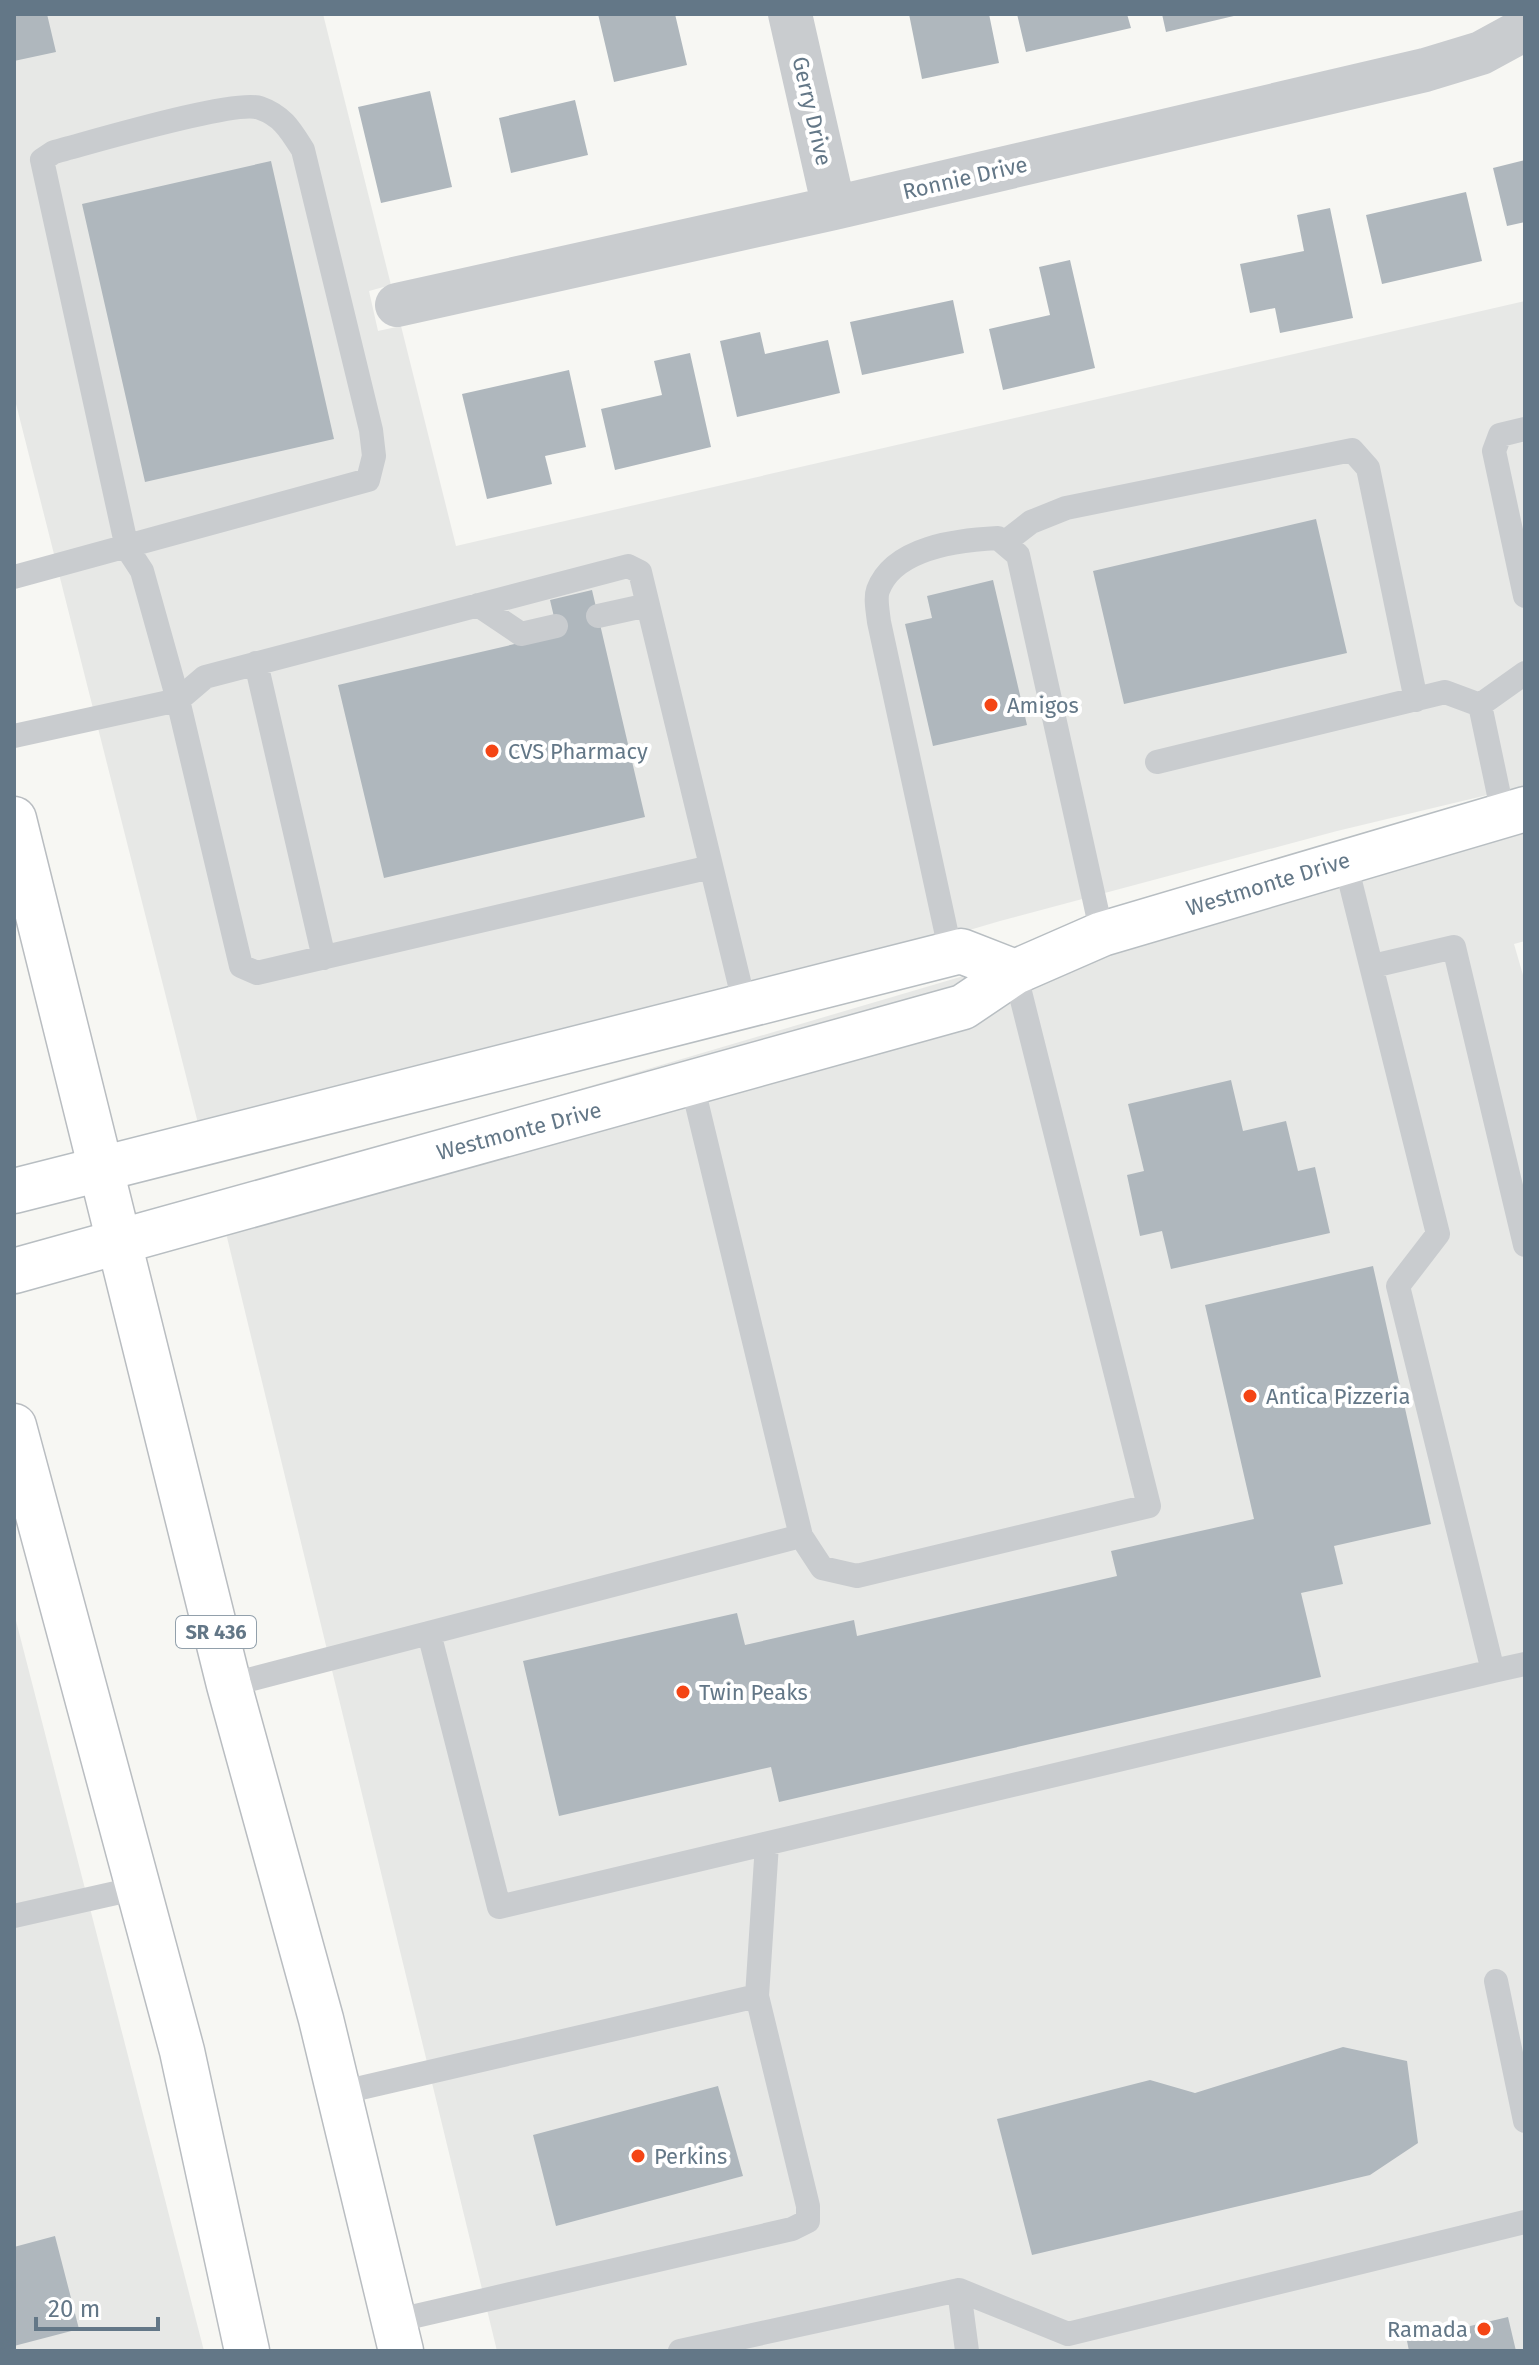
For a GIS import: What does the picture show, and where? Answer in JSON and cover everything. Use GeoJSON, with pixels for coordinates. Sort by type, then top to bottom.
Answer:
{"type":"FeatureCollection","features":[{"type":"Feature","properties":{"kind":"street","name":"Gerry Drive"},"geometry":{"type":"LineString","coordinates":[[790,14],[834,208]]}},
{"type":"Feature","properties":{"kind":"street","name":"Ronnie Drive"},"geometry":{"type":"LineString","coordinates":[[397,305],[834,208],[1425,70],[1481,53],[1525,29]]}},
{"type":"Feature","properties":{"kind":"street","name":"Westmonte Drive"},"geometry":{"type":"LineString","coordinates":[[14,1271],[963,1007],[1015,972],[1102,934],[1514,812]]}},
{"type":"Feature","properties":{"kind":"street","name":"SR 436"},"geometry":{"type":"LineString","coordinates":[[14,819],[229,1685],[339,2093],[398,2336]]}},
{"type":"Feature","properties":{"kind":"street"},"geometry":{"type":"LineString","coordinates":[[14,1191],[961,951],[1015,972]]}},
{"type":"Feature","properties":{"kind":"street"},"geometry":{"type":"LineString","coordinates":[[14,1426],[182,2051],[247,2351]]}},
{"type":"Feature","properties":{"kind":"lane"},"geometry":{"type":"LineString","coordinates":[[14,577],[127,548],[368,480],[374,456],[371,430],[303,150],[287,123],[258,107],[175,122],[54,152],[42,160],[127,548],[142,571],[178,700],[241,966],[257,973],[711,867]]}},
{"type":"Feature","properties":{"kind":"lane"},"geometry":{"type":"LineString","coordinates":[[1525,429],[1500,435],[1494,451],[1525,596]]}},
{"type":"Feature","properties":{"kind":"lane"},"geometry":{"type":"LineString","coordinates":[[1004,543],[1031,522],[1066,508],[1352,450],[1368,468],[1416,700]]}},
{"type":"Feature","properties":{"kind":"lane"},"geometry":{"type":"LineString","coordinates":[[951,954],[879,622],[877,591],[900,561],[969,539],[998,538],[1018,555],[1102,934]]}},
{"type":"Feature","properties":{"kind":"lane"},"geometry":{"type":"LineString","coordinates":[[14,736],[178,700],[205,677],[628,566],[640,572],[745,1006]]}},
{"type":"Feature","properties":{"kind":"lane"},"geometry":{"type":"LineString","coordinates":[[478,605],[521,634],[556,626]]}},
{"type":"Feature","properties":{"kind":"lane"},"geometry":{"type":"LineString","coordinates":[[598,616],[648,605]]}},
{"type":"Feature","properties":{"kind":"lane"},"geometry":{"type":"LineString","coordinates":[[256,663],[324,958]]}},
{"type":"Feature","properties":{"kind":"lane"},"geometry":{"type":"LineString","coordinates":[[1480,705],[1525,673]]}},
{"type":"Feature","properties":{"kind":"lane"},"geometry":{"type":"LineString","coordinates":[[1157,762],[1445,692],[1480,705]]}},
{"type":"Feature","properties":{"kind":"lane"},"geometry":{"type":"LineString","coordinates":[[1480,705],[1514,812]]}},
{"type":"Feature","properties":{"kind":"lane"},"geometry":{"type":"LineString","coordinates":[[1345,861],[1438,1234],[1398,1286],[1493,1671]]}},
{"type":"Feature","properties":{"kind":"lane"},"geometry":{"type":"LineString","coordinates":[[1373,966],[1454,947],[1525,1245]]}},
{"type":"Feature","properties":{"kind":"lane"},"geometry":{"type":"LineString","coordinates":[[692,1084],[801,1536],[822,1568],[857,1576],[1149,1506],[1015,972]]}},
{"type":"Feature","properties":{"kind":"lane"},"geometry":{"type":"LineString","coordinates":[[229,1685],[801,1536]]}},
{"type":"Feature","properties":{"kind":"lane"},"geometry":{"type":"LineString","coordinates":[[429,1633],[499,1907],[1525,1664]]}},
{"type":"Feature","properties":{"kind":"lane"},"geometry":{"type":"LineString","coordinates":[[398,2336],[792,2229],[808,2221],[808,2206],[757,1996],[767,1844]]}},
{"type":"Feature","properties":{"kind":"lane"},"geometry":{"type":"LineString","coordinates":[[14,1916],[138,1888]]}},
{"type":"Feature","properties":{"kind":"lane"},"geometry":{"type":"LineString","coordinates":[[1496,1981],[1525,2121]]}},
{"type":"Feature","properties":{"kind":"lane"},"geometry":{"type":"LineString","coordinates":[[339,2093],[757,1996]]}},
{"type":"Feature","properties":{"kind":"lane"},"geometry":{"type":"LineString","coordinates":[[680,2351],[959,2290],[1068,2334],[1525,2222]]}},
{"type":"Feature","properties":{"kind":"lane"},"geometry":{"type":"LineString","coordinates":[[959,2290],[967,2351]]}},
{"type":"Feature","properties":{"kind":"shaded area"},"geometry":{"type":"Polygon","coordinates":[[[14,14],[323,14],[391,285],[369,291],[378,331],[401,326],[456,546],[1525,301],[1525,786],[1337,831],[1000,921],[206,1155],[14,396],[14,14]]]}},
{"type":"Feature","properties":{"kind":"shaded area"},"geometry":{"type":"Polygon","coordinates":[[[1525,830],[1525,941],[1514,944],[1525,982],[1525,2351],[497,2351],[217,1196],[1011,962],[1525,830]]]}},
{"type":"Feature","properties":{"kind":"shaded area"},"geometry":{"type":"Polygon","coordinates":[[[14,1613],[204,2351],[14,2351],[14,1613]]]}},
{"type":"Feature","properties":{"kind":"building"},"geometry":{"type":"Polygon","coordinates":[[[14,14],[47,14],[56,52],[14,61],[14,14]]]}},
{"type":"Feature","properties":{"kind":"building"},"geometry":{"type":"Polygon","coordinates":[[[598,14],[675,14],[687,65],[614,82],[598,14]]]}},
{"type":"Feature","properties":{"kind":"building"},"geometry":{"type":"Polygon","coordinates":[[[909,14],[989,14],[999,63],[922,79],[909,14]]]}},
{"type":"Feature","properties":{"kind":"building"},"geometry":{"type":"Polygon","coordinates":[[[1017,14],[1127,14],[1131,28],[1026,52],[1017,14]]]}},
{"type":"Feature","properties":{"kind":"building"},"geometry":{"type":"Polygon","coordinates":[[[1162,14],[1238,14],[1238,15],[1166,32],[1162,14]]]}},
{"type":"Feature","properties":{"kind":"building"},"geometry":{"type":"Polygon","coordinates":[[[430,91],[452,187],[381,203],[358,107],[430,91]]]}},
{"type":"Feature","properties":{"kind":"building"},"geometry":{"type":"Polygon","coordinates":[[[575,100],[588,155],[511,173],[499,118],[575,100]]]}},
{"type":"Feature","properties":{"kind":"building"},"geometry":{"type":"Polygon","coordinates":[[[1525,160],[1525,222],[1507,226],[1493,168],[1525,160]]]}},
{"type":"Feature","properties":{"kind":"building"},"geometry":{"type":"Polygon","coordinates":[[[271,161],[334,439],[145,482],[82,204],[271,161]]]}},
{"type":"Feature","properties":{"kind":"building"},"geometry":{"type":"Polygon","coordinates":[[[1466,192],[1482,261],[1382,284],[1366,215],[1466,192]]]}},
{"type":"Feature","properties":{"kind":"building"},"geometry":{"type":"Polygon","coordinates":[[[1330,208],[1353,318],[1280,333],[1275,308],[1250,313],[1240,264],[1304,251],[1297,215],[1330,208]]]}},
{"type":"Feature","properties":{"kind":"building"},"geometry":{"type":"Polygon","coordinates":[[[1070,260],[1095,368],[1003,390],[989,329],[1050,315],[1039,267],[1070,260]]]}},
{"type":"Feature","properties":{"kind":"building"},"geometry":{"type":"Polygon","coordinates":[[[953,300],[964,353],[862,375],[850,322],[953,300]]]}},
{"type":"Feature","properties":{"kind":"building"},"geometry":{"type":"Polygon","coordinates":[[[760,332],[765,354],[828,340],[840,393],[737,417],[720,341],[760,332]]]}},
{"type":"Feature","properties":{"kind":"building"},"geometry":{"type":"Polygon","coordinates":[[[690,353],[711,447],[615,470],[601,409],[662,395],[654,361],[690,353]]]}},
{"type":"Feature","properties":{"kind":"building"},"geometry":{"type":"Polygon","coordinates":[[[569,370],[586,447],[545,456],[552,484],[487,499],[462,394],[569,370]]]}},
{"type":"Feature","properties":{"kind":"building"},"geometry":{"type":"Polygon","coordinates":[[[1316,519],[1347,653],[1124,704],[1093,571],[1316,519]]]}},
{"type":"Feature","properties":{"kind":"building"},"geometry":{"type":"Polygon","coordinates":[[[993,580],[1027,725],[933,746],[905,624],[932,618],[927,596],[993,580]]]}},
{"type":"Feature","properties":{"kind":"building","name":"CVS Pharmacy"},"geometry":{"type":"Polygon","coordinates":[[[592,590],[645,817],[384,878],[338,685],[558,634],[550,600],[592,590]]]}},
{"type":"Feature","properties":{"kind":"building"},"geometry":{"type":"Polygon","coordinates":[[[1231,1080],[1243,1131],[1286,1121],[1298,1171],[1315,1167],[1330,1233],[1171,1269],[1162,1231],[1140,1236],[1127,1175],[1144,1171],[1128,1104],[1231,1080]]]}},
{"type":"Feature","properties":{"kind":"building"},"geometry":{"type":"Polygon","coordinates":[[[1373,1266],[1431,1524],[1334,1546],[1343,1584],[1301,1593],[1321,1677],[779,1802],[771,1767],[559,1816],[523,1661],[737,1613],[745,1645],[854,1620],[857,1636],[1117,1576],[1111,1551],[1254,1519],[1205,1305],[1373,1266]]]}},
{"type":"Feature","properties":{"kind":"building"},"geometry":{"type":"Polygon","coordinates":[[[1343,2047],[1407,2061],[1418,2143],[1370,2175],[1032,2255],[997,2119],[1150,2080],[1195,2093],[1343,2047]]]}},
{"type":"Feature","properties":{"kind":"building","name":"Perkins"},"geometry":{"type":"Polygon","coordinates":[[[718,2086],[743,2176],[556,2226],[533,2135],[718,2086]]]}},
{"type":"Feature","properties":{"kind":"building"},"geometry":{"type":"Polygon","coordinates":[[[55,2236],[79,2329],[14,2346],[14,2247],[55,2236]]]}},
{"type":"Feature","properties":{"kind":"building","name":"Ramada"},"geometry":{"type":"Polygon","coordinates":[[[1508,2317],[1516,2351],[1409,2351],[1407,2341],[1508,2317]]]}},
{"type":"Feature","properties":{"kind":"place","name":"Amigos"},"geometry":{"type":"Point","coordinates":[991,705]}},
{"type":"Feature","properties":{"kind":"place","name":"CVS Pharmacy"},"geometry":{"type":"Point","coordinates":[492,751]}},
{"type":"Feature","properties":{"kind":"place","name":"Antica Pizzeria"},"geometry":{"type":"Point","coordinates":[1250,1396]}},
{"type":"Feature","properties":{"kind":"place","name":"Twin Peaks"},"geometry":{"type":"Point","coordinates":[683,1692]}},
{"type":"Feature","properties":{"kind":"place","name":"Perkins"},"geometry":{"type":"Point","coordinates":[638,2156]}},
{"type":"Feature","properties":{"kind":"place","name":"Ramada"},"geometry":{"type":"Point","coordinates":[1484,2329]}}]}
